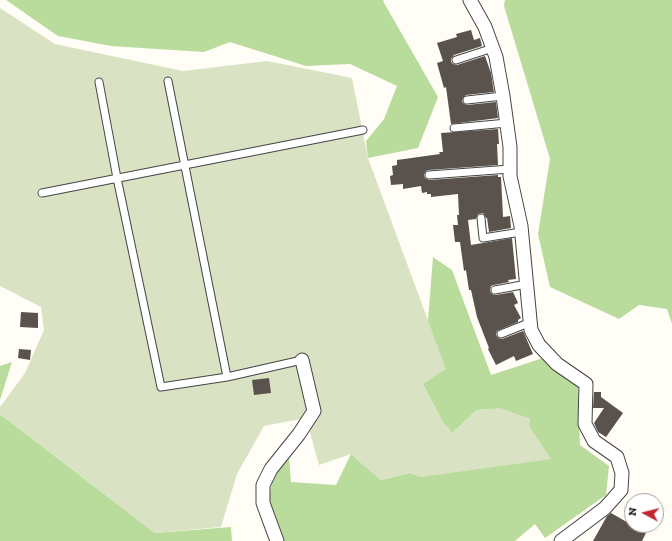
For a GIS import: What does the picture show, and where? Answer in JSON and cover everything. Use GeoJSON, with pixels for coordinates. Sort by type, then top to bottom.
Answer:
{"type":"FeatureCollection","features":[{"type":"Feature","properties":{"kind":"street"},"geometry":{"type":"LineString","coordinates":[[470,0],[485,27],[496,58],[507,123],[510,147],[510,176],[521,232],[531,330],[539,345],[557,364],[586,384],[585,424],[594,441],[617,457],[622,473],[621,490],[605,508],[561,541]]}},
{"type":"Feature","properties":{"kind":"street"},"geometry":{"type":"LineString","coordinates":[[277,541],[263,503],[263,485],[271,469],[299,434],[314,411],[302,360]]}},
{"type":"Feature","properties":{"kind":"lane"},"geometry":{"type":"LineString","coordinates":[[456,60],[493,48]]}},
{"type":"Feature","properties":{"kind":"lane"},"geometry":{"type":"LineString","coordinates":[[168,81],[226,377]]}},
{"type":"Feature","properties":{"kind":"lane"},"geometry":{"type":"LineString","coordinates":[[99,82],[117,178],[161,387],[226,377],[302,360]]}},
{"type":"Feature","properties":{"kind":"lane"},"geometry":{"type":"LineString","coordinates":[[467,100],[503,96]]}},
{"type":"Feature","properties":{"kind":"lane"},"geometry":{"type":"LineString","coordinates":[[454,128],[507,123]]}},
{"type":"Feature","properties":{"kind":"lane"},"geometry":{"type":"LineString","coordinates":[[42,193],[363,130]]}},
{"type":"Feature","properties":{"kind":"lane"},"geometry":{"type":"LineString","coordinates":[[429,174],[510,169]]}},
{"type":"Feature","properties":{"kind":"lane"},"geometry":{"type":"LineString","coordinates":[[481,218],[483,238],[521,232]]}},
{"type":"Feature","properties":{"kind":"lane"},"geometry":{"type":"LineString","coordinates":[[495,290],[527,284]]}},
{"type":"Feature","properties":{"kind":"lane"},"geometry":{"type":"LineString","coordinates":[[501,334],[531,322]]}},
{"type":"Feature","properties":{"kind":"green space"},"geometry":{"type":"Polygon","coordinates":[[[6,0],[384,0],[383,1],[438,97],[418,148],[368,158],[366,141],[384,119],[397,86],[350,64],[306,66],[230,42],[204,52],[111,46],[58,36],[6,0]]]}},
{"type":"Feature","properties":{"kind":"green space"},"geometry":{"type":"Polygon","coordinates":[[[505,0],[672,0],[672,324],[667,309],[639,305],[619,319],[550,287],[538,234],[550,159],[504,6],[505,0]]]}},
{"type":"Feature","properties":{"kind":"green space"},"geometry":{"type":"Polygon","coordinates":[[[0,8],[55,44],[183,71],[267,61],[352,78],[368,158],[446,369],[423,384],[442,421],[452,433],[477,410],[500,408],[530,419],[530,427],[551,459],[422,477],[410,473],[381,480],[351,454],[319,465],[306,418],[264,426],[237,474],[221,527],[155,533],[0,414],[0,407],[25,373],[44,330],[41,307],[0,286],[0,8]]]}},
{"type":"Feature","properties":{"kind":"green space"},"geometry":{"type":"Polygon","coordinates":[[[433,257],[452,270],[491,375],[543,358],[578,387],[580,445],[609,466],[606,495],[545,538],[535,524],[515,541],[278,541],[266,523],[273,472],[289,457],[291,482],[336,485],[351,454],[381,480],[410,473],[422,477],[530,427],[530,419],[501,409],[477,410],[452,433],[442,421],[423,384],[433,257]]]}},
{"type":"Feature","properties":{"kind":"green space"},"geometry":{"type":"Polygon","coordinates":[[[12,362],[0,400],[0,366],[12,362]]]}},
{"type":"Feature","properties":{"kind":"green space"},"geometry":{"type":"Polygon","coordinates":[[[0,414],[155,533],[231,527],[232,541],[0,541],[0,414]]]}},
{"type":"Feature","properties":{"kind":"building"},"geometry":{"type":"Polygon","coordinates":[[[471,30],[474,40],[480,38],[482,46],[454,55],[451,62],[457,65],[485,56],[491,73],[494,92],[466,95],[462,101],[467,105],[496,102],[498,118],[451,124],[446,87],[444,88],[437,63],[443,61],[437,43],[457,37],[456,34],[471,30]]]}},
{"type":"Feature","properties":{"kind":"building"},"geometry":{"type":"Polygon","coordinates":[[[498,129],[498,165],[429,170],[426,171],[424,175],[425,178],[429,180],[498,175],[498,177],[501,177],[503,217],[510,216],[511,228],[489,232],[487,218],[483,213],[478,214],[476,219],[468,220],[471,245],[512,238],[516,279],[491,286],[490,291],[492,294],[496,295],[513,292],[518,303],[514,305],[521,318],[518,322],[497,331],[496,335],[498,338],[502,339],[523,331],[533,354],[516,361],[514,356],[496,365],[488,349],[489,348],[477,317],[471,290],[469,290],[466,270],[464,271],[460,242],[455,242],[453,225],[458,225],[458,194],[431,197],[431,194],[427,194],[427,192],[422,193],[421,186],[403,189],[403,184],[391,185],[390,176],[393,175],[392,166],[397,165],[397,160],[440,154],[439,152],[443,152],[441,133],[498,129]]]}},
{"type":"Feature","properties":{"kind":"building"},"geometry":{"type":"Polygon","coordinates":[[[21,312],[38,313],[38,328],[20,327],[21,312]]]}},
{"type":"Feature","properties":{"kind":"building"},"geometry":{"type":"Polygon","coordinates":[[[19,349],[31,350],[30,360],[18,358],[19,349]]]}},
{"type":"Feature","properties":{"kind":"building"},"geometry":{"type":"Polygon","coordinates":[[[269,378],[271,393],[254,395],[252,380],[269,378]]]}},
{"type":"Feature","properties":{"kind":"building"},"geometry":{"type":"Polygon","coordinates":[[[594,392],[601,392],[601,397],[623,413],[606,437],[598,432],[594,423],[604,408],[593,408],[594,392]]]}},
{"type":"Feature","properties":{"kind":"building"},"geometry":{"type":"Polygon","coordinates":[[[611,513],[624,520],[624,533],[646,533],[642,541],[593,541],[607,516],[611,513]]]}}]}
